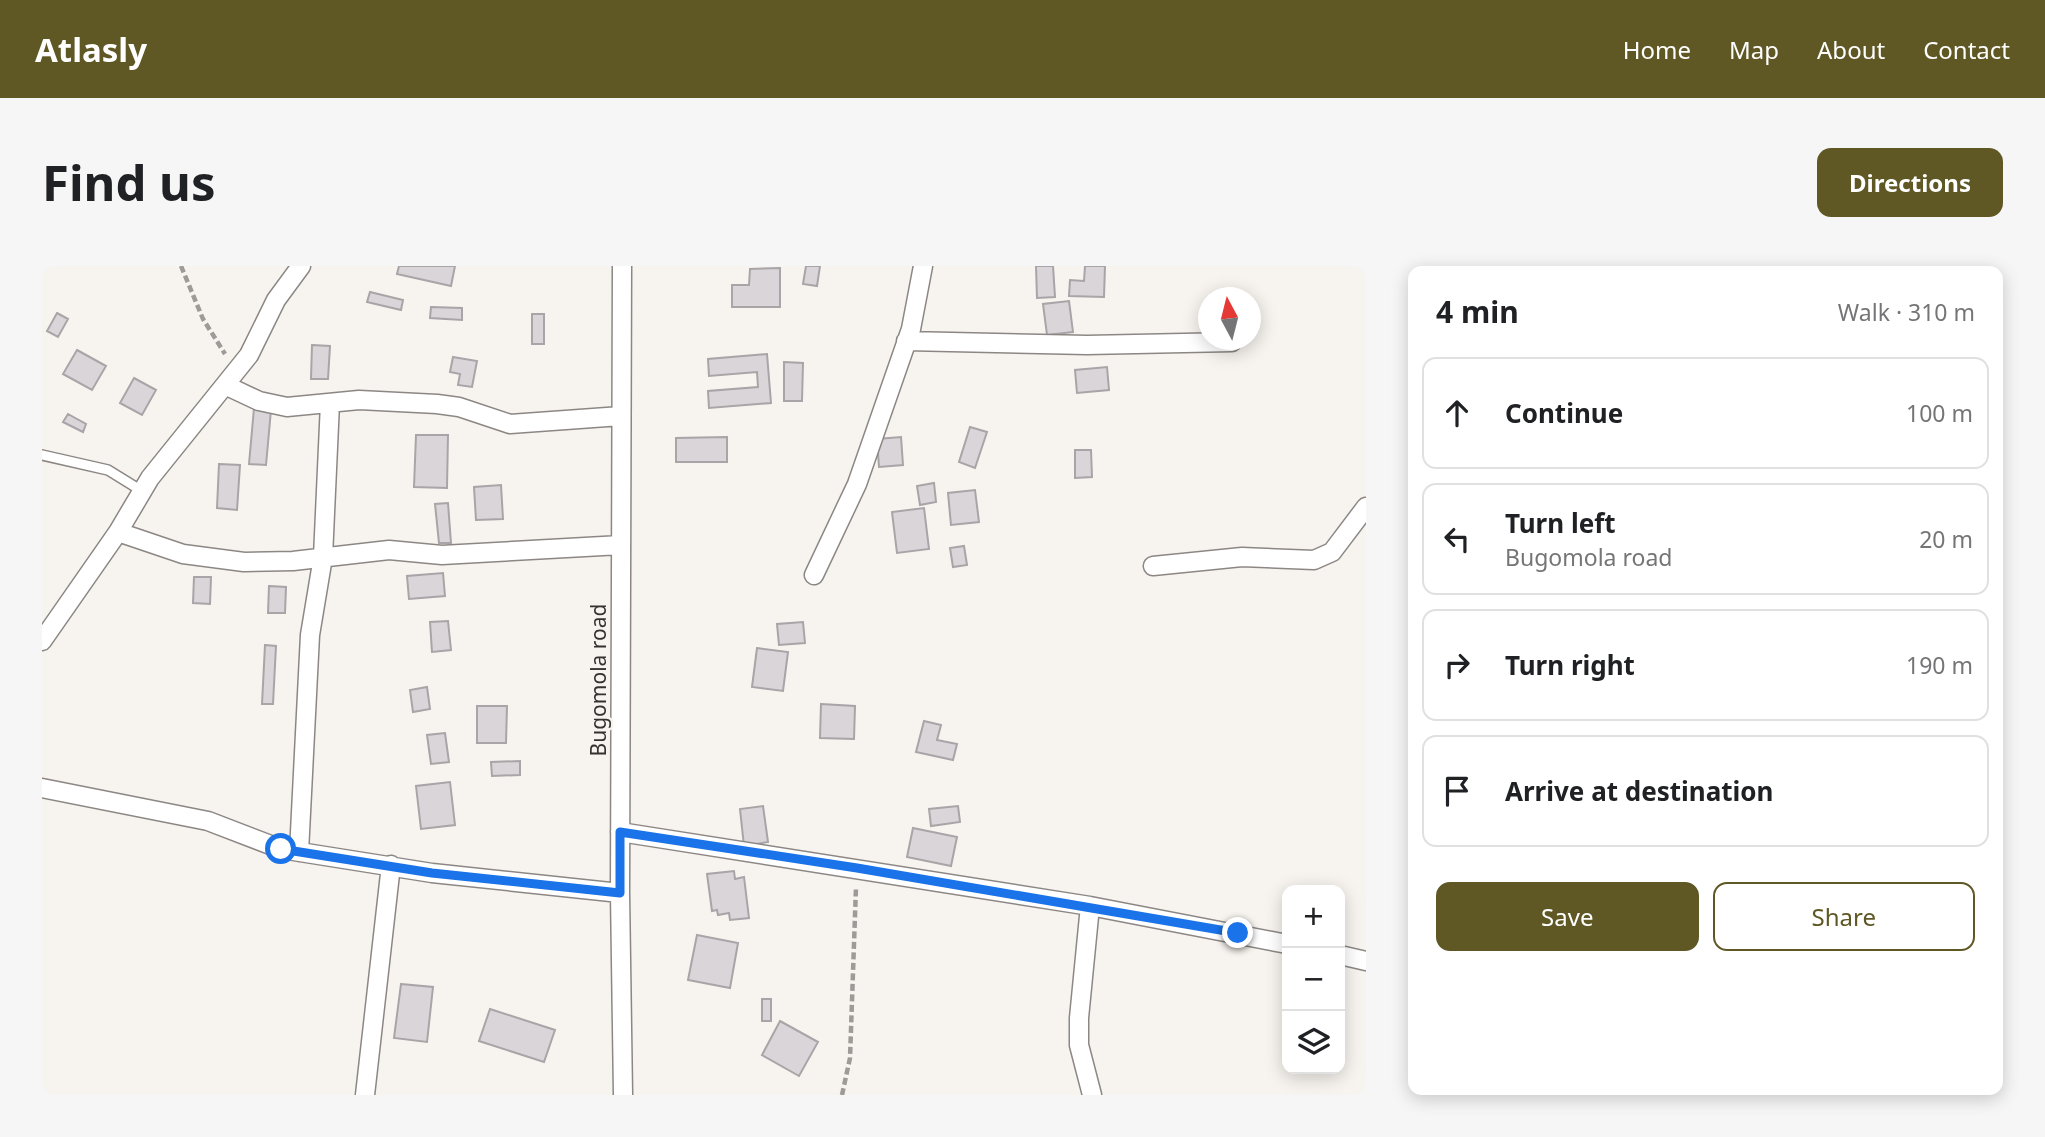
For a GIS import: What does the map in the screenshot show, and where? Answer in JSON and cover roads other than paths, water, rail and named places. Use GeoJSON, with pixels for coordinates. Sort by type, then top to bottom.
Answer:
{"type":"FeatureCollection","features":[{"type":"Feature","properties":{"kind":"street"},"geometry":{"type":"LineString","coordinates":[[42,641],[118,532],[142,491],[249,355],[276,300],[301,266]]}},
{"type":"Feature","properties":{"kind":"street","name":"Bugomola road"},"geometry":{"type":"LineString","coordinates":[[622,266],[620,893],[623,1095]]}},
{"type":"Feature","properties":{"kind":"street"},"geometry":{"type":"LineString","coordinates":[[814,575],[852,497],[906,341],[923,266]]}},
{"type":"Feature","properties":{"kind":"street"},"geometry":{"type":"LineString","coordinates":[[906,341],[1087,345],[1198,343]]}},
{"type":"Feature","properties":{"kind":"street"},"geometry":{"type":"LineString","coordinates":[[232,379],[259,401],[287,407],[359,400],[450,405],[510,424],[621,416]]}},
{"type":"Feature","properties":{"kind":"street"},"geometry":{"type":"LineString","coordinates":[[299,852],[310,635],[323,557],[330,403]]}},
{"type":"Feature","properties":{"kind":"street"},"geometry":{"type":"LineString","coordinates":[[1153,566],[1242,557],[1314,560],[1332,552],[1366,507]]}},
{"type":"Feature","properties":{"kind":"street"},"geometry":{"type":"LineString","coordinates":[[118,532],[183,555],[265,562],[389,550],[442,555],[621,545]]}},
{"type":"Feature","properties":{"kind":"street"},"geometry":{"type":"LineString","coordinates":[[42,788],[208,821],[267,845],[299,852],[432,873],[620,893]]}},
{"type":"Feature","properties":{"kind":"street"},"geometry":{"type":"LineString","coordinates":[[620,832],[1090,906],[1282,943]]}},
{"type":"Feature","properties":{"kind":"street"},"geometry":{"type":"LineString","coordinates":[[365,1095],[391,865]]}},
{"type":"Feature","properties":{"kind":"street"},"geometry":{"type":"LineString","coordinates":[[1090,906],[1079,1018],[1079,1045],[1092,1095]]}},
{"type":"Feature","properties":{"kind":"street"},"geometry":{"type":"LineString","coordinates":[[1345,956],[1366,961]]}},
{"type":"Feature","properties":{"kind":"lane"},"geometry":{"type":"LineString","coordinates":[[42,455],[108,470],[142,491]]}}]}
